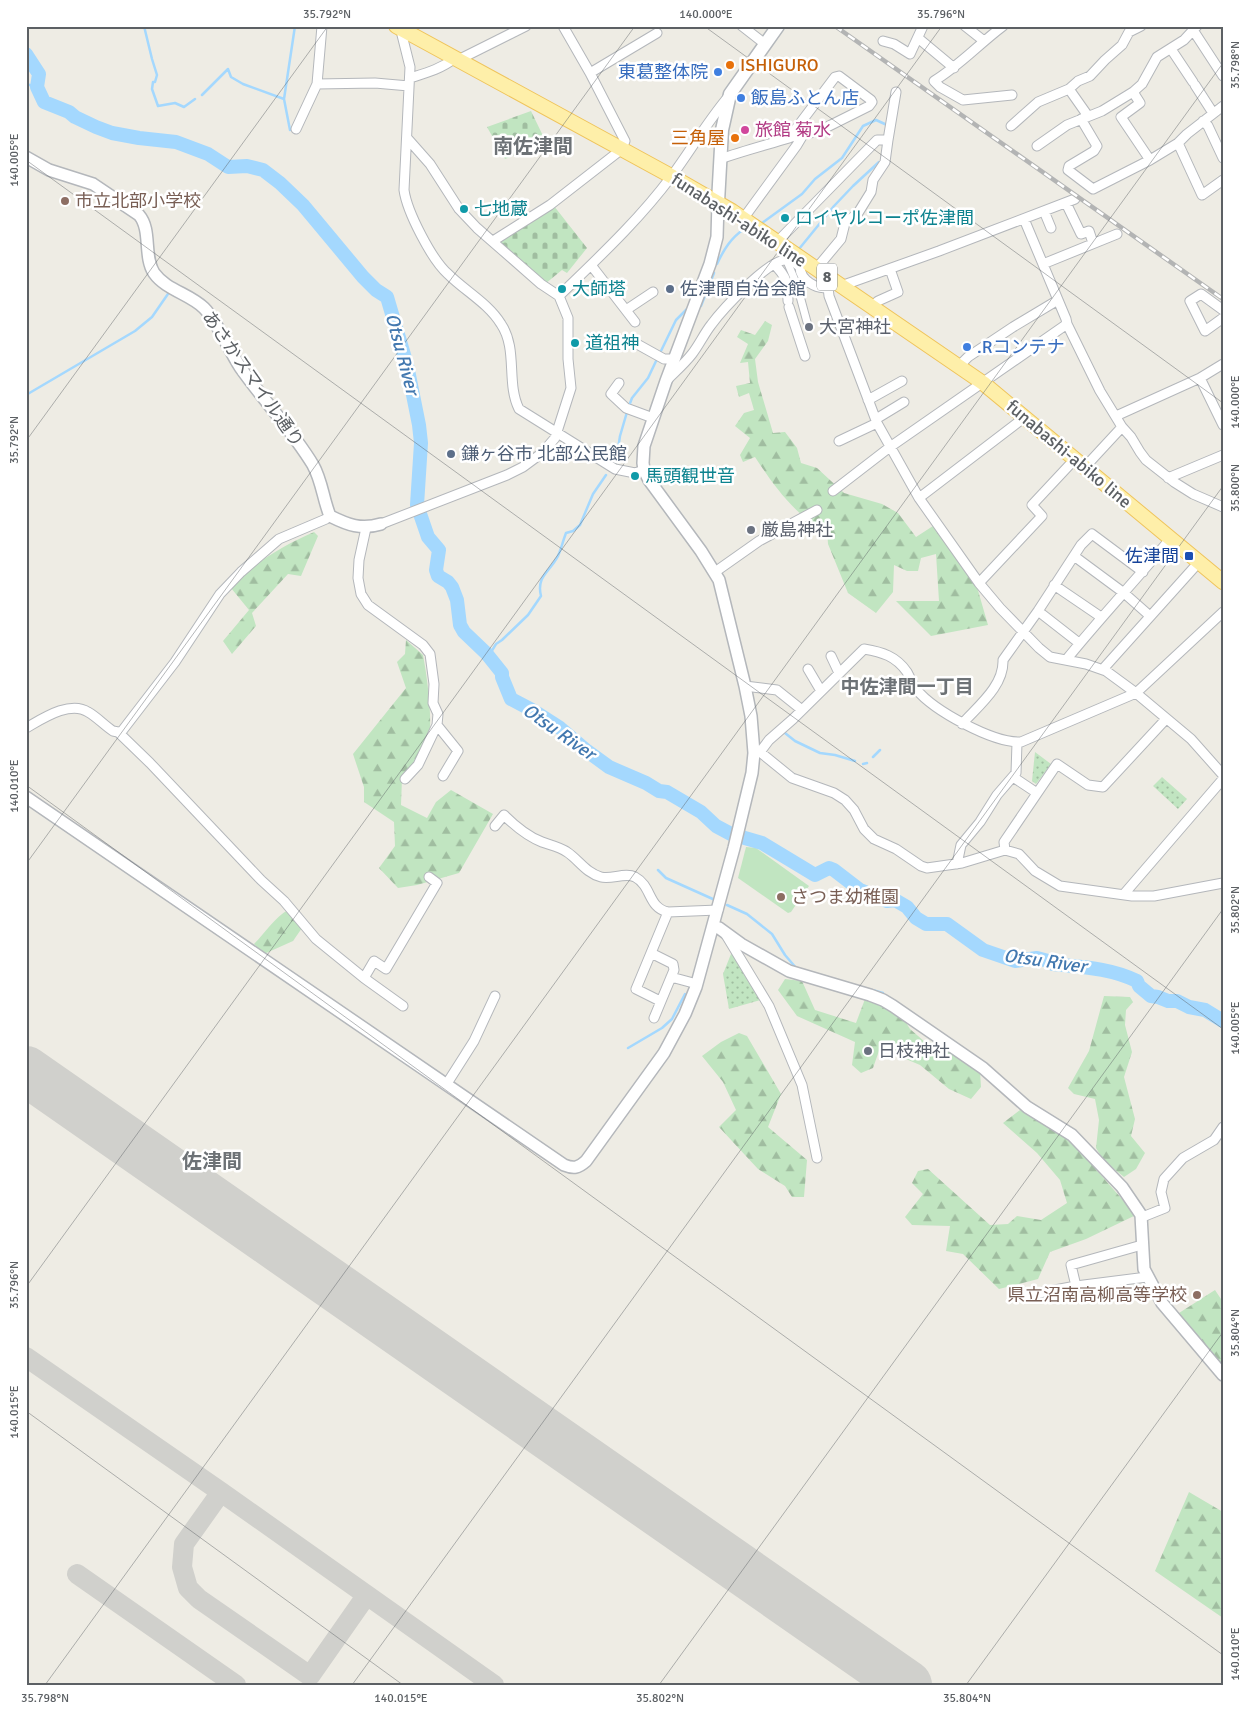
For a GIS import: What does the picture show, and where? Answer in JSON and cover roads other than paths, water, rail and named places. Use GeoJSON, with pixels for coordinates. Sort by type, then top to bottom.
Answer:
{"type":"FeatureCollection","features":[{"type":"Feature","properties":{"kind":"main road"},"geometry":{"type":"LineString","coordinates":[[718,202],[723,124],[730,94],[778,26]]}},
{"type":"Feature","properties":{"kind":"main road","name":"funabashi-abiko line"},"geometry":{"type":"LineString","coordinates":[[400,28],[718,202],[816,269],[834,285],[872,307],[983,383],[1223,582]]}},
{"type":"Feature","properties":{"kind":"street"},"geometry":{"type":"LineString","coordinates":[[296,129],[317,84],[322,26]]}},
{"type":"Feature","properties":{"kind":"street"},"geometry":{"type":"LineString","coordinates":[[317,84],[409,82],[526,26]]}},
{"type":"Feature","properties":{"kind":"street"},"geometry":{"type":"LineString","coordinates":[[493,241],[550,205],[622,149],[625,140],[590,73],[562,26]]}},
{"type":"Feature","properties":{"kind":"street"},"geometry":{"type":"LineString","coordinates":[[742,26],[765,44]]}},
{"type":"Feature","properties":{"kind":"street"},"geometry":{"type":"LineString","coordinates":[[883,41],[894,44],[910,54],[923,26]]}},
{"type":"Feature","properties":{"kind":"street"},"geometry":{"type":"LineString","coordinates":[[965,26],[984,41]]}},
{"type":"Feature","properties":{"kind":"street"},"geometry":{"type":"LineString","coordinates":[[1003,26],[954,68],[934,81],[940,87],[963,100],[1012,95]]}},
{"type":"Feature","properties":{"kind":"street"},"geometry":{"type":"LineString","coordinates":[[1011,126],[1038,102],[1069,89],[1078,81],[1090,76],[1122,45],[1129,32],[1141,26]]}},
{"type":"Feature","properties":{"kind":"street"},"geometry":{"type":"LineString","coordinates":[[400,28],[409,59],[404,190],[405,201],[413,218],[442,269],[489,309],[502,324],[507,335],[514,386],[513,394],[519,409],[612,468],[634,473],[644,470]]}},
{"type":"Feature","properties":{"kind":"street"},"geometry":{"type":"LineString","coordinates":[[1037,146],[1067,125],[1102,111],[1133,92],[1142,84],[1157,57],[1184,40],[1195,28],[1223,76]]}},
{"type":"Feature","properties":{"kind":"street"},"geometry":{"type":"LineString","coordinates":[[590,73],[661,30]]}},
{"type":"Feature","properties":{"kind":"street"},"geometry":{"type":"LineString","coordinates":[[918,38],[954,68]]}},
{"type":"Feature","properties":{"kind":"street"},"geometry":{"type":"LineString","coordinates":[[1171,49],[1213,113]]}},
{"type":"Feature","properties":{"kind":"street"},"geometry":{"type":"LineString","coordinates":[[720,160],[789,138],[820,131],[869,106],[872,102],[839,76],[835,77],[789,138]]}},
{"type":"Feature","properties":{"kind":"street"},"geometry":{"type":"LineString","coordinates":[[1069,89],[1085,117],[1097,146],[1094,151],[1069,166],[1068,170],[1093,189],[1150,160],[1178,143],[1223,106]]}},
{"type":"Feature","properties":{"kind":"street"},"geometry":{"type":"LineString","coordinates":[[816,269],[841,240],[845,223],[858,213],[871,192],[873,180],[885,162],[896,92]]}},
{"type":"Feature","properties":{"kind":"street"},"geometry":{"type":"LineString","coordinates":[[1133,92],[1140,103],[1121,117],[1150,160]]}},
{"type":"Feature","properties":{"kind":"street"},"geometry":{"type":"LineString","coordinates":[[559,296],[621,237],[671,176],[730,94]]}},
{"type":"Feature","properties":{"kind":"street"},"geometry":{"type":"LineString","coordinates":[[1203,121],[1208,126],[1223,158]]}},
{"type":"Feature","properties":{"kind":"street"},"geometry":{"type":"LineString","coordinates":[[743,219],[803,135]]}},
{"type":"Feature","properties":{"kind":"street"},"geometry":{"type":"LineString","coordinates":[[118,732],[122,731],[175,662],[220,594],[279,539],[330,516],[357,527],[366,528],[381,524],[507,476],[524,467],[542,453],[556,438],[571,388],[568,359],[568,318],[559,296],[541,284],[459,208],[430,164],[407,138]]}},
{"type":"Feature","properties":{"kind":"street"},"geometry":{"type":"LineString","coordinates":[[777,242],[877,140],[888,140]]}},
{"type":"Feature","properties":{"kind":"street"},"geometry":{"type":"LineString","coordinates":[[1178,143],[1202,195],[1223,180]]}},
{"type":"Feature","properties":{"kind":"street","name":"あさかスマイル通り"},"geometry":{"type":"LineString","coordinates":[[26,157],[49,170],[93,184],[142,219],[148,255],[154,272],[168,285],[205,309],[241,367],[313,465],[318,475],[330,516]]}},
{"type":"Feature","properties":{"kind":"street"},"geometry":{"type":"LineString","coordinates":[[666,381],[692,353],[698,342],[721,313],[762,272],[786,259],[798,265],[801,274],[813,285],[822,288],[941,256],[1070,201],[1081,234],[1089,231],[1093,243]]}},
{"type":"Feature","properties":{"kind":"street"},"geometry":{"type":"LineString","coordinates":[[26,798],[564,1165],[573,1168],[579,1167],[586,1161],[664,1053],[685,1014],[718,910],[757,753],[745,686],[728,611],[715,572],[649,480],[644,470],[644,446],[710,264],[717,237],[718,202]]}},
{"type":"Feature","properties":{"kind":"street"},"geometry":{"type":"LineString","coordinates":[[1044,211],[1051,228]]}},
{"type":"Feature","properties":{"kind":"street"},"geometry":{"type":"LineString","coordinates":[[1024,219],[1067,324],[1100,391],[1122,427],[1146,460],[1168,478],[1193,494],[1223,507]]}},
{"type":"Feature","properties":{"kind":"street"},"geometry":{"type":"LineString","coordinates":[[1043,264],[1117,234]]}},
{"type":"Feature","properties":{"kind":"street"},"geometry":{"type":"LineString","coordinates":[[786,259],[797,285],[807,322]]}},
{"type":"Feature","properties":{"kind":"street"},"geometry":{"type":"LineString","coordinates":[[774,264],[784,275],[788,284],[788,304],[805,356]]}},
{"type":"Feature","properties":{"kind":"street"},"geometry":{"type":"LineString","coordinates":[[591,265],[635,322]]}},
{"type":"Feature","properties":{"kind":"street"},"geometry":{"type":"LineString","coordinates":[[872,307],[878,301],[898,292],[890,269]]}},
{"type":"Feature","properties":{"kind":"street"},"geometry":{"type":"LineString","coordinates":[[834,285],[829,296],[877,421],[919,498],[979,582],[1000,608],[1050,657],[1103,669],[1136,693],[1191,739],[1223,775]]}},
{"type":"Feature","properties":{"kind":"street"},"geometry":{"type":"LineString","coordinates":[[626,310],[653,292]]}},
{"type":"Feature","properties":{"kind":"street"},"geometry":{"type":"LineString","coordinates":[[1223,310],[1201,294],[1190,301],[1205,331],[1223,318]]}},
{"type":"Feature","properties":{"kind":"street"},"geometry":{"type":"LineString","coordinates":[[959,366],[968,357],[1013,327],[1058,300]]}},
{"type":"Feature","properties":{"kind":"street"},"geometry":{"type":"LineString","coordinates":[[833,491],[890,447],[1067,324]]}},
{"type":"Feature","properties":{"kind":"street"},"geometry":{"type":"LineString","coordinates":[[637,344],[664,359],[674,359]]}},
{"type":"Feature","properties":{"kind":"street"},"geometry":{"type":"LineString","coordinates":[[1116,416],[1200,378],[1223,364]]}},
{"type":"Feature","properties":{"kind":"street"},"geometry":{"type":"LineString","coordinates":[[1200,378],[1223,425]]}},
{"type":"Feature","properties":{"kind":"street"},"geometry":{"type":"LineString","coordinates":[[868,400],[902,380]]}},
{"type":"Feature","properties":{"kind":"street"},"geometry":{"type":"LineString","coordinates":[[619,383],[611,394],[628,409],[653,418]]}},
{"type":"Feature","properties":{"kind":"street"},"geometry":{"type":"LineString","coordinates":[[839,441],[877,421],[904,402]]}},
{"type":"Feature","properties":{"kind":"street"},"geometry":{"type":"LineString","coordinates":[[919,498],[1025,417]]}},
{"type":"Feature","properties":{"kind":"street"},"geometry":{"type":"LineString","coordinates":[[979,582],[1042,516],[1032,505],[1122,427]]}},
{"type":"Feature","properties":{"kind":"street"},"geometry":{"type":"LineString","coordinates":[[1168,478],[1223,455]]}},
{"type":"Feature","properties":{"kind":"street"},"geometry":{"type":"LineString","coordinates":[[715,572],[759,541],[816,510]]}},
{"type":"Feature","properties":{"kind":"street"},"geometry":{"type":"LineString","coordinates":[[366,528],[359,560],[358,578],[361,594],[368,605],[423,645],[430,654],[434,684],[433,703],[438,714],[437,725],[418,765],[405,779]]}},
{"type":"Feature","properties":{"kind":"street"},"geometry":{"type":"LineString","coordinates":[[962,724],[992,692],[1004,665],[1004,660],[1081,545],[1092,534],[1143,572]]}},
{"type":"Feature","properties":{"kind":"street"},"geometry":{"type":"LineString","coordinates":[[1066,660],[1101,617],[1143,572],[1171,538]]}},
{"type":"Feature","properties":{"kind":"street"},"geometry":{"type":"LineString","coordinates":[[1074,556],[1124,593],[1150,616]]}},
{"type":"Feature","properties":{"kind":"street"},"geometry":{"type":"LineString","coordinates":[[1103,669],[1199,562]]}},
{"type":"Feature","properties":{"kind":"street"},"geometry":{"type":"LineString","coordinates":[[1054,585],[1101,617]]}},
{"type":"Feature","properties":{"kind":"street"},"geometry":{"type":"LineString","coordinates":[[1038,611],[1079,643]]}},
{"type":"Feature","properties":{"kind":"street"},"geometry":{"type":"LineString","coordinates":[[757,753],[839,673],[864,645],[883,652],[896,661],[905,670],[917,689],[932,703],[962,724],[1012,742],[1021,742],[1136,693],[1223,612]]}},
{"type":"Feature","properties":{"kind":"street"},"geometry":{"type":"LineString","coordinates":[[831,656],[839,673]]}},
{"type":"Feature","properties":{"kind":"street"},"geometry":{"type":"LineString","coordinates":[[808,669],[821,691]]}},
{"type":"Feature","properties":{"kind":"street"},"geometry":{"type":"LineString","coordinates":[[745,686],[777,690],[802,710]]}},
{"type":"Feature","properties":{"kind":"street"},"geometry":{"type":"LineString","coordinates":[[26,728],[71,708],[86,710],[107,728],[118,732],[261,880],[284,901],[316,939],[402,1006]]}},
{"type":"Feature","properties":{"kind":"street"},"geometry":{"type":"LineString","coordinates":[[1005,850],[1004,842],[1058,764],[1088,786],[1102,787],[1166,719]]}},
{"type":"Feature","properties":{"kind":"street"},"geometry":{"type":"LineString","coordinates":[[437,725],[458,751],[443,776]]}},
{"type":"Feature","properties":{"kind":"street"},"geometry":{"type":"LineString","coordinates":[[958,864],[958,850],[961,844],[980,822],[997,795],[1016,773],[1017,742]]}},
{"type":"Feature","properties":{"kind":"street"},"geometry":{"type":"LineString","coordinates":[[757,753],[792,778],[834,793],[845,800],[854,810],[864,829],[874,839],[896,849],[927,868],[958,864],[1005,850],[1019,854],[1035,871],[1060,886],[1132,896],[1154,896],[1223,883]]}},
{"type":"Feature","properties":{"kind":"street"},"geometry":{"type":"LineString","coordinates":[[1013,777],[1037,793]]}},
{"type":"Feature","properties":{"kind":"street"},"geometry":{"type":"LineString","coordinates":[[1124,894],[1223,779]]}},
{"type":"Feature","properties":{"kind":"street"},"geometry":{"type":"LineString","coordinates":[[496,826],[504,815],[539,841],[566,851],[581,866],[595,875],[603,878],[634,876],[651,895],[655,906],[662,911],[718,910]]}},
{"type":"Feature","properties":{"kind":"street"},"geometry":{"type":"LineString","coordinates":[[364,978],[374,961],[386,969],[437,883],[429,876]]}},
{"type":"Feature","properties":{"kind":"street"},"geometry":{"type":"LineString","coordinates":[[660,1001],[636,989],[668,912]]}},
{"type":"Feature","properties":{"kind":"street"},"geometry":{"type":"LineString","coordinates":[[713,926],[789,971],[883,1000],[983,1068],[1027,1107],[1072,1136],[1122,1187],[1141,1216],[1144,1269],[1147,1277],[1162,1303],[1223,1375]]}},
{"type":"Feature","properties":{"kind":"street"},"geometry":{"type":"LineString","coordinates":[[724,932],[769,1006],[802,1085],[817,1158]]}},
{"type":"Feature","properties":{"kind":"street"},"geometry":{"type":"LineString","coordinates":[[651,953],[673,964],[674,970],[654,1018]]}},
{"type":"Feature","properties":{"kind":"street"},"geometry":{"type":"LineString","coordinates":[[671,977],[696,984]]}},
{"type":"Feature","properties":{"kind":"street"},"geometry":{"type":"LineString","coordinates":[[446,1085],[474,1041],[495,996]]}},
{"type":"Feature","properties":{"kind":"street"},"geometry":{"type":"LineString","coordinates":[[1141,1216],[1165,1208],[1161,1192],[1164,1179],[1183,1158],[1214,1140],[1223,1128]]}},
{"type":"Feature","properties":{"kind":"street"},"geometry":{"type":"LineString","coordinates":[[1076,1286],[1071,1265],[1142,1245]]}},
{"type":"Feature","properties":{"kind":"street"},"geometry":{"type":"LineString","coordinates":[[1023,1296],[1076,1286],[1147,1277]]}},
{"type":"Feature","properties":{"kind":"waterway"},"geometry":{"type":"LineString","coordinates":[[144,26],[157,75],[152,89],[158,106],[175,103],[184,107],[195,99]]}},
{"type":"Feature","properties":{"kind":"waterway"},"geometry":{"type":"LineString","coordinates":[[290,130],[284,99],[295,26]]}},
{"type":"Feature","properties":{"kind":"waterway","name":"Otsu River"},"geometry":{"type":"LineString","coordinates":[[26,54],[39,74],[37,87],[44,102],[112,133],[176,142],[208,154],[228,167],[247,166],[263,170],[303,205],[363,277],[376,290],[387,297],[407,365],[419,425],[421,443],[417,505],[428,537],[439,550],[436,570],[438,576],[452,587],[457,600],[460,625],[464,632],[486,653],[502,673],[511,699],[560,728],[609,767],[646,783],[659,791],[667,792],[701,812],[716,826],[731,834],[762,843],[815,875],[829,868],[834,870],[860,890],[887,901],[895,900],[907,907],[916,918],[926,924],[947,924],[983,950],[1015,961],[1037,958],[1053,964],[1117,973],[1137,981],[1139,986],[1151,996],[1168,1001],[1177,1001],[1189,1007],[1205,1010],[1223,1021]]}},
{"type":"Feature","properties":{"kind":"waterway"},"geometry":{"type":"LineString","coordinates":[[202,95],[228,69],[231,77],[243,84],[284,99]]}},
{"type":"Feature","properties":{"kind":"waterway"},"geometry":{"type":"LineString","coordinates":[[26,84],[37,87]]}},
{"type":"Feature","properties":{"kind":"waterway"},"geometry":{"type":"LineString","coordinates":[[762,223],[802,194],[815,179],[842,158],[863,126],[876,120],[887,125]]}},
{"type":"Feature","properties":{"kind":"waterway"},"geometry":{"type":"LineString","coordinates":[[799,249],[834,206],[879,162]]}},
{"type":"Feature","properties":{"kind":"waterway"},"geometry":{"type":"LineString","coordinates":[[717,264],[735,236],[744,229],[748,233]]}},
{"type":"Feature","properties":{"kind":"waterway"},"geometry":{"type":"LineString","coordinates":[[701,306],[714,273]]}},
{"type":"Feature","properties":{"kind":"waterway"},"geometry":{"type":"LineString","coordinates":[[26,395],[135,331],[152,317],[170,291]]}},
{"type":"Feature","properties":{"kind":"waterway"},"geometry":{"type":"LineString","coordinates":[[660,353],[676,320],[687,309]]}},
{"type":"Feature","properties":{"kind":"waterway"},"geometry":{"type":"LineString","coordinates":[[629,406],[632,398],[648,378],[657,359]]}},
{"type":"Feature","properties":{"kind":"waterway"},"geometry":{"type":"LineString","coordinates":[[616,462],[620,436],[627,412]]}},
{"type":"Feature","properties":{"kind":"waterway"},"geometry":{"type":"LineString","coordinates":[[488,657],[496,644],[528,615],[541,596],[540,584],[558,556],[566,533],[573,531],[580,525],[593,494],[606,475]]}},
{"type":"Feature","properties":{"kind":"waterway"},"geometry":{"type":"LineString","coordinates":[[785,733],[795,741],[820,753],[855,761]]}},
{"type":"Feature","properties":{"kind":"waterway"},"geometry":{"type":"LineString","coordinates":[[873,757],[880,750]]}},
{"type":"Feature","properties":{"kind":"waterway"},"geometry":{"type":"LineString","coordinates":[[863,764],[867,763]]}},
{"type":"Feature","properties":{"kind":"waterway"},"geometry":{"type":"LineString","coordinates":[[658,870],[666,878],[715,900]]}},
{"type":"Feature","properties":{"kind":"waterway"},"geometry":{"type":"LineString","coordinates":[[727,905],[747,914],[772,934],[785,955],[797,969]]}},
{"type":"Feature","properties":{"kind":"waterway"},"geometry":{"type":"LineString","coordinates":[[872,990],[883,993]]}},
{"type":"Feature","properties":{"kind":"waterway"},"geometry":{"type":"LineString","coordinates":[[628,1048],[662,1028],[672,1019],[685,994]]}},
{"type":"Feature","properties":{"kind":"railway"},"geometry":{"type":"LineString","coordinates":[[835,26],[1223,299]]}},
{"type":"Feature","properties":{"kind":"place","name":"ISHIGURO"},"geometry":{"type":"Point","coordinates":[730,65]}},
{"type":"Feature","properties":{"kind":"place","name":"東葛整体院"},"geometry":{"type":"Point","coordinates":[718,72]}},
{"type":"Feature","properties":{"kind":"place","name":"飯島ふとん店"},"geometry":{"type":"Point","coordinates":[741,98]}},
{"type":"Feature","properties":{"kind":"place","name":"旅館 菊水"},"geometry":{"type":"Point","coordinates":[745,130]}},
{"type":"Feature","properties":{"kind":"place","name":"三角屋"},"geometry":{"type":"Point","coordinates":[735,138]}},
{"type":"Feature","properties":{"kind":"place","name":"市立北部小学校"},"geometry":{"type":"Point","coordinates":[65,201]}},
{"type":"Feature","properties":{"kind":"place","name":"七地蔵"},"geometry":{"type":"Point","coordinates":[464,209]}},
{"type":"Feature","properties":{"kind":"place","name":"ロイヤルコーポ佐津間"},"geometry":{"type":"Point","coordinates":[785,218]}},
{"type":"Feature","properties":{"kind":"place","name":"大師塔"},"geometry":{"type":"Point","coordinates":[562,289]}},
{"type":"Feature","properties":{"kind":"place","name":"佐津間自治会館"},"geometry":{"type":"Point","coordinates":[670,289]}},
{"type":"Feature","properties":{"kind":"place","name":"大宮神社"},"geometry":{"type":"Point","coordinates":[809,327]}},
{"type":"Feature","properties":{"kind":"place","name":"道祖神"},"geometry":{"type":"Point","coordinates":[575,343]}},
{"type":"Feature","properties":{"kind":"place","name":".Rコンテナ"},"geometry":{"type":"Point","coordinates":[967,347]}},
{"type":"Feature","properties":{"kind":"place","name":"鎌ヶ谷市 北部公民館"},"geometry":{"type":"Point","coordinates":[451,454]}},
{"type":"Feature","properties":{"kind":"place","name":"馬頭観世音"},"geometry":{"type":"Point","coordinates":[635,476]}},
{"type":"Feature","properties":{"kind":"place","name":"厳島神社"},"geometry":{"type":"Point","coordinates":[751,530]}},
{"type":"Feature","properties":{"kind":"place","name":"佐津間"},"geometry":{"type":"Point","coordinates":[1189,556]}},
{"type":"Feature","properties":{"kind":"place","name":"さつま幼稚園"},"geometry":{"type":"Point","coordinates":[781,897]}},
{"type":"Feature","properties":{"kind":"place","name":"日枝神社"},"geometry":{"type":"Point","coordinates":[868,1051]}},
{"type":"Feature","properties":{"kind":"place","name":"県立沼南高柳高等学校"},"geometry":{"type":"Point","coordinates":[1197,1295]}},
{"type":"Feature","properties":{"kind":"district","name":"南佐津間"},"geometry":{"type":"Point","coordinates":[533,146]}},
{"type":"Feature","properties":{"kind":"district","name":"中佐津間一丁目"},"geometry":{"type":"Point","coordinates":[907,687]}},
{"type":"Feature","properties":{"kind":"district","name":"佐津間"},"geometry":{"type":"Point","coordinates":[212,1161]}}]}
